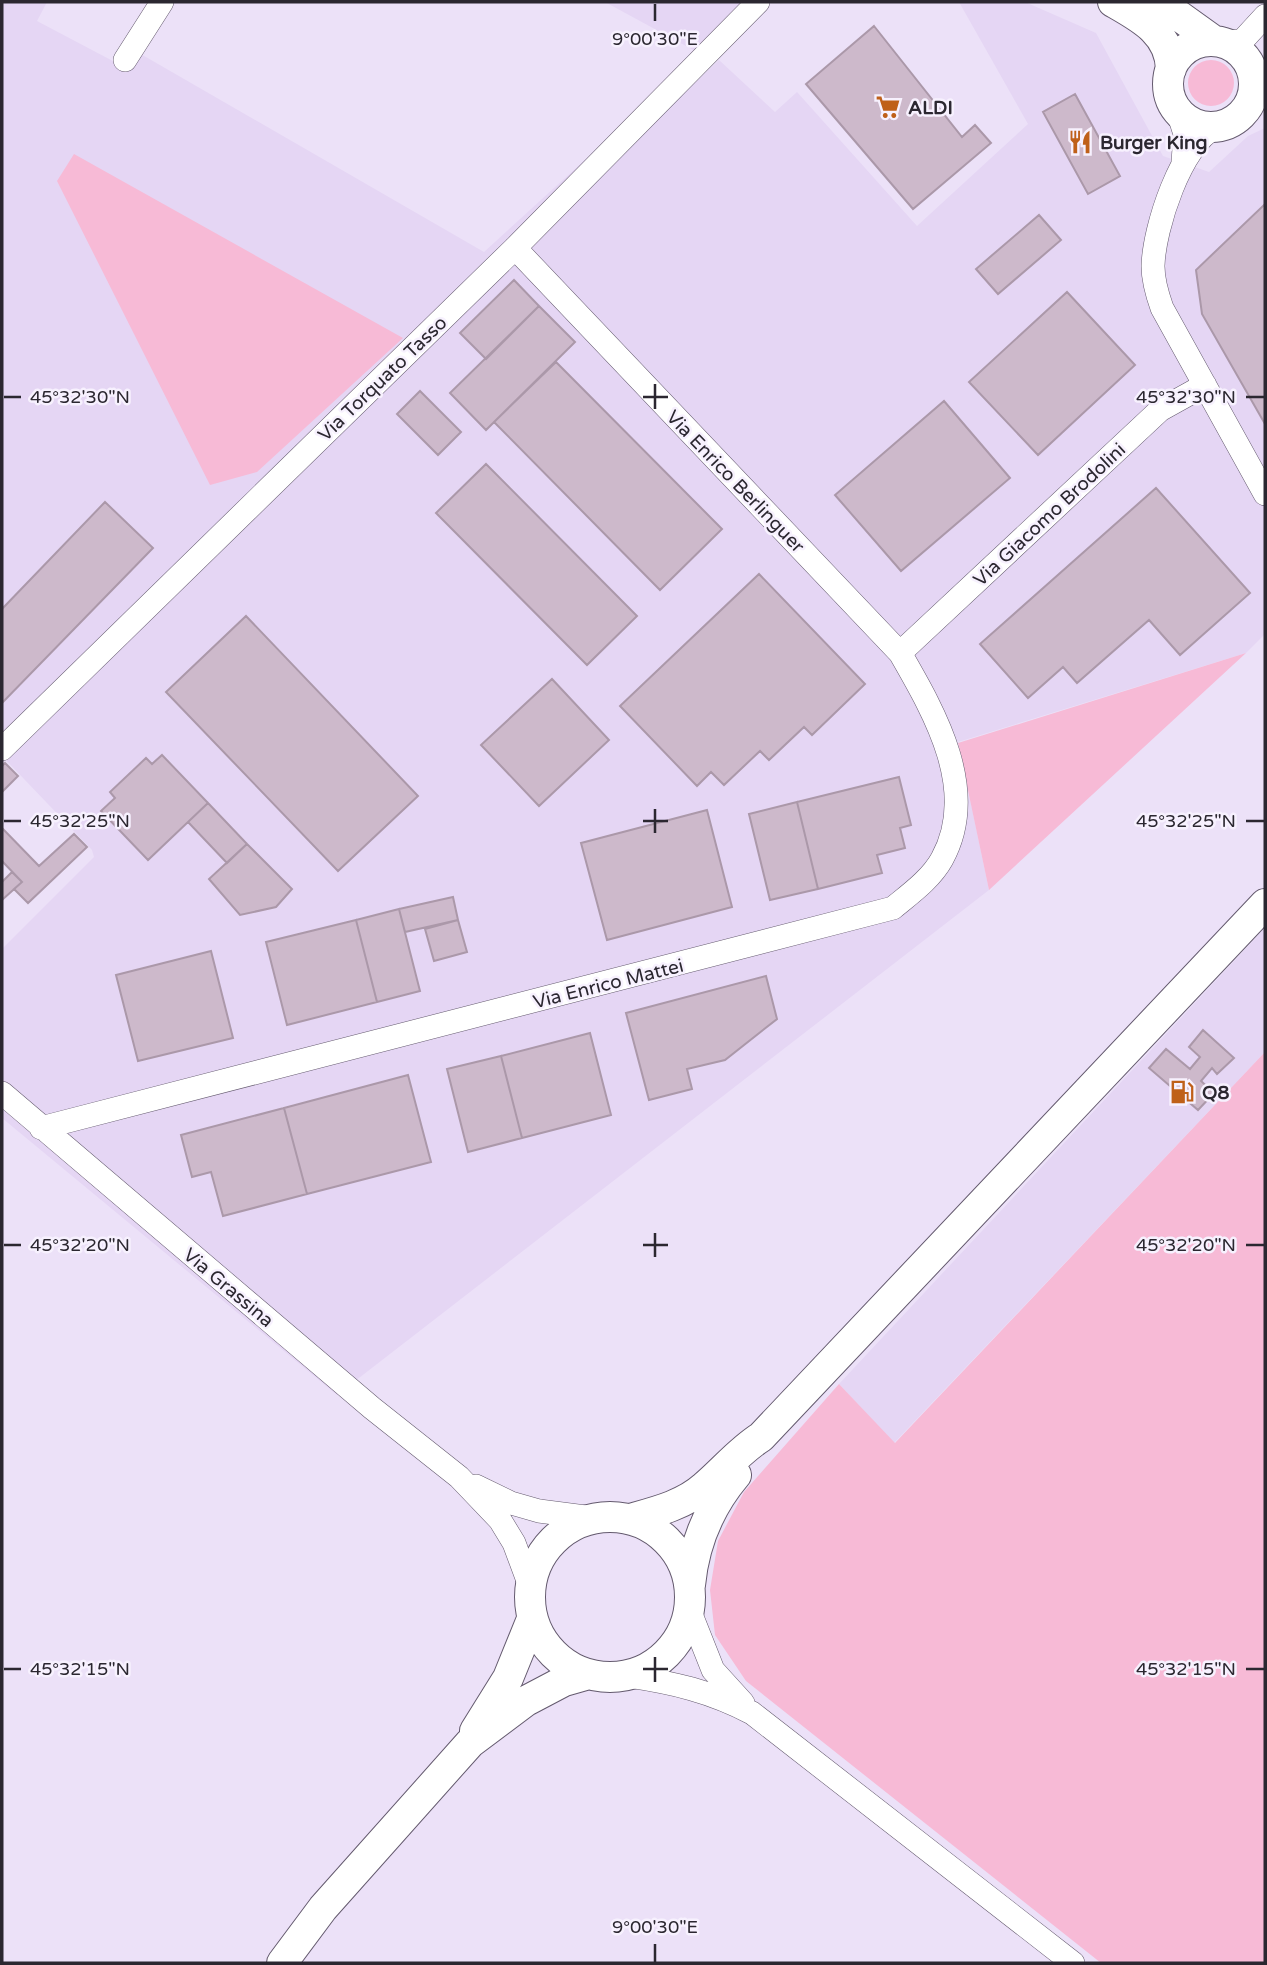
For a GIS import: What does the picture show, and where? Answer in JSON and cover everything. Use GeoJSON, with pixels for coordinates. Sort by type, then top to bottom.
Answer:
{"type":"FeatureCollection","features":[{"type":"Feature","properties":{"kind":"main road"},"geometry":{"type":"LineString","coordinates":[[1113,2],[1138,16],[1156,31],[1168,49],[1171,69],[1167,87],[1178,112],[1188,121],[1201,126],[1223,125],[1265,117]]}},
{"type":"Feature","properties":{"kind":"main road"},"geometry":{"type":"LineString","coordinates":[[1151,2],[1175,13],[1240,59],[1254,87],[1251,102],[1242,114],[1223,125]]}},
{"type":"Feature","properties":{"kind":"main road"},"geometry":{"type":"LineString","coordinates":[[1171,69],[1183,51],[1195,44],[1240,59]]}},
{"type":"Feature","properties":{"kind":"main road"},"geometry":{"type":"LineString","coordinates":[[630,1519],[668,1508],[702,1489],[744,1448],[761,1437],[1265,904]]}},
{"type":"Feature","properties":{"kind":"main road"},"geometry":{"type":"LineString","coordinates":[[690,1598],[682,1560],[673,1546],[652,1528],[630,1519],[615,1517],[593,1518],[561,1533],[548,1545],[538,1560],[530,1586],[532,1619],[544,1644],[564,1664],[585,1675],[601,1678],[628,1676],[645,1671],[669,1653],[682,1634],[690,1598],[693,1558],[709,1514],[726,1486],[749,1459],[761,1437]]}},
{"type":"Feature","properties":{"kind":"main road"},"geometry":{"type":"LineString","coordinates":[[470,1743],[476,1728],[508,1678],[532,1619]]}},
{"type":"Feature","properties":{"kind":"main road"},"geometry":{"type":"LineString","coordinates":[[282,1963],[323,1908],[470,1743],[526,1701],[564,1681],[585,1675]]}},
{"type":"Feature","properties":{"kind":"street"},"geometry":{"type":"LineString","coordinates":[[125,60],[162,2]]}},
{"type":"Feature","properties":{"kind":"street","name":"Via Torquato Tasso"},"geometry":{"type":"LineString","coordinates":[[2,749],[515,248],[758,2]]}},
{"type":"Feature","properties":{"kind":"street"},"geometry":{"type":"LineString","coordinates":[[1240,59],[1260,23]]}},
{"type":"Feature","properties":{"kind":"street"},"geometry":{"type":"LineString","coordinates":[[1178,112],[1185,134],[1182,166],[1155,246],[1155,288],[1163,308],[1265,494]]}},
{"type":"Feature","properties":{"kind":"street"},"geometry":{"type":"LineString","coordinates":[[1182,166],[1201,136],[1223,125]]}},
{"type":"Feature","properties":{"kind":"street","name":"Via Enrico Berlinguer"},"geometry":{"type":"LineString","coordinates":[[515,248],[900,653]]}},
{"type":"Feature","properties":{"kind":"street","name":"Via Giacomo Brodolini"},"geometry":{"type":"LineString","coordinates":[[900,653],[1160,411],[1205,385]]}},
{"type":"Feature","properties":{"kind":"street","name":"Via Enrico Mattei"},"geometry":{"type":"LineString","coordinates":[[41,1128],[893,908],[922,883],[942,859],[952,831],[957,804],[948,746],[929,703],[900,653]]}},
{"type":"Feature","properties":{"kind":"street","name":"Via Grassina"},"geometry":{"type":"LineString","coordinates":[[2,1093],[372,1408],[459,1477],[500,1520],[514,1544],[530,1586]]}},
{"type":"Feature","properties":{"kind":"street","name":"Via Grassina"},"geometry":{"type":"LineString","coordinates":[[459,1477],[510,1503],[539,1511],[593,1518]]}},
{"type":"Feature","properties":{"kind":"street"},"geometry":{"type":"LineString","coordinates":[[690,1598],[713,1670],[752,1713],[1073,1963]]}},
{"type":"Feature","properties":{"kind":"street"},"geometry":{"type":"LineString","coordinates":[[628,1676],[674,1683],[711,1693],[752,1713]]}},
{"type":"Feature","properties":{"kind":"shaded area"},"geometry":{"type":"Polygon","coordinates":[[[2,2],[47,2],[37,21],[128,69],[139,53],[484,252],[621,127],[639,137],[719,60],[775,112],[797,92],[917,226],[1028,124],[959,2],[1025,2],[1096,33],[1163,156],[1209,172],[1248,136],[1265,128],[1265,634],[1246,653],[958,742],[989,890],[337,1395],[2,1118],[2,949],[94,857],[92,850],[2,756],[2,2]]]}},
{"type":"Feature","properties":{"kind":"shaded area"},"geometry":{"type":"Polygon","coordinates":[[[605,2],[746,2],[697,52],[605,2]]]}},
{"type":"Feature","properties":{"kind":"shaded area"},"geometry":{"type":"Polygon","coordinates":[[[1211,60],[1228,66],[1234,83],[1228,100],[1211,106],[1194,100],[1188,83],[1194,66],[1211,60]]]}},
{"type":"Feature","properties":{"kind":"shaded area"},"geometry":{"type":"Polygon","coordinates":[[[74,154],[403,338],[257,472],[210,485],[57,181],[74,154]]]}},
{"type":"Feature","properties":{"kind":"shaded area"},"geometry":{"type":"Polygon","coordinates":[[[1246,653],[989,890],[958,743],[1246,653]]]}},
{"type":"Feature","properties":{"kind":"shaded area"},"geometry":{"type":"Polygon","coordinates":[[[1265,928],[1265,1052],[894,1443],[839,1384],[1265,928]]]}},
{"type":"Feature","properties":{"kind":"shaded area"},"geometry":{"type":"Polygon","coordinates":[[[1265,1052],[1265,1963],[1101,1963],[746,1681],[715,1635],[710,1590],[718,1541],[744,1492],[839,1384],[895,1443],[1265,1052]]]}},
{"type":"Feature","properties":{"kind":"building"},"geometry":{"type":"Polygon","coordinates":[[[874,26],[962,137],[975,125],[991,143],[913,209],[806,84],[874,26]]]}},
{"type":"Feature","properties":{"kind":"building"},"geometry":{"type":"Polygon","coordinates":[[[1075,94],[1120,176],[1088,194],[1043,112],[1075,94]]]}},
{"type":"Feature","properties":{"kind":"building"},"geometry":{"type":"Polygon","coordinates":[[[1265,204],[1265,424],[1202,314],[1196,270],[1265,204]]]}},
{"type":"Feature","properties":{"kind":"building"},"geometry":{"type":"Polygon","coordinates":[[[1039,215],[1061,240],[998,294],[976,269],[1039,215]]]}},
{"type":"Feature","properties":{"kind":"building"},"geometry":{"type":"Polygon","coordinates":[[[514,280],[539,306],[486,359],[460,333],[514,280]]]}},
{"type":"Feature","properties":{"kind":"building"},"geometry":{"type":"Polygon","coordinates":[[[1067,292],[1135,365],[1038,455],[969,382],[1067,292]]]}},
{"type":"Feature","properties":{"kind":"building"},"geometry":{"type":"Polygon","coordinates":[[[539,306],[575,342],[486,430],[450,393],[539,306]]]}},
{"type":"Feature","properties":{"kind":"building"},"geometry":{"type":"Polygon","coordinates":[[[556,362],[722,529],[660,590],[494,422],[556,362]]]}},
{"type":"Feature","properties":{"kind":"building"},"geometry":{"type":"Polygon","coordinates":[[[420,391],[461,432],[438,455],[397,414],[420,391]]]}},
{"type":"Feature","properties":{"kind":"building"},"geometry":{"type":"Polygon","coordinates":[[[944,401],[1010,478],[901,571],[835,495],[944,401]]]}},
{"type":"Feature","properties":{"kind":"building"},"geometry":{"type":"Polygon","coordinates":[[[486,464],[637,616],[587,665],[436,513],[486,464]]]}},
{"type":"Feature","properties":{"kind":"building"},"geometry":{"type":"Polygon","coordinates":[[[1156,488],[1250,593],[1180,655],[1149,620],[1077,683],[1063,667],[1028,698],[980,644],[1156,488]]]}},
{"type":"Feature","properties":{"kind":"building"},"geometry":{"type":"Polygon","coordinates":[[[105,502],[153,548],[2,703],[2,609],[105,502]]]}},
{"type":"Feature","properties":{"kind":"building"},"geometry":{"type":"Polygon","coordinates":[[[759,574],[865,684],[812,735],[804,727],[769,760],[760,751],[724,785],[711,772],[697,786],[620,706],[759,574]]]}},
{"type":"Feature","properties":{"kind":"building"},"geometry":{"type":"Polygon","coordinates":[[[246,616],[418,796],[338,871],[166,692],[246,616]]]}},
{"type":"Feature","properties":{"kind":"building"},"geometry":{"type":"Polygon","coordinates":[[[552,679],[609,740],[539,806],[481,745],[552,679]]]}},
{"type":"Feature","properties":{"kind":"building"},"geometry":{"type":"Polygon","coordinates":[[[162,755],[208,803],[148,860],[101,811],[115,798],[110,792],[146,758],[152,764],[162,755]]]}},
{"type":"Feature","properties":{"kind":"building"},"geometry":{"type":"Polygon","coordinates":[[[5,763],[18,776],[2,792],[2,766],[5,763]]]}},
{"type":"Feature","properties":{"kind":"building"},"geometry":{"type":"Polygon","coordinates":[[[899,777],[911,825],[900,828],[905,848],[877,855],[882,873],[818,889],[797,802],[899,777]]]}},
{"type":"Feature","properties":{"kind":"building"},"geometry":{"type":"Polygon","coordinates":[[[797,802],[818,889],[770,900],[749,814],[797,802]]]}},
{"type":"Feature","properties":{"kind":"building"},"geometry":{"type":"Polygon","coordinates":[[[208,803],[247,844],[227,863],[188,822],[208,803]]]}},
{"type":"Feature","properties":{"kind":"building"},"geometry":{"type":"Polygon","coordinates":[[[707,810],[732,907],[607,940],[581,843],[707,810]]]}},
{"type":"Feature","properties":{"kind":"building"},"geometry":{"type":"Polygon","coordinates":[[[2,828],[39,866],[74,834],[87,847],[28,903],[14,889],[22,882],[2,861],[2,828]]]}},
{"type":"Feature","properties":{"kind":"building"},"geometry":{"type":"Polygon","coordinates":[[[247,844],[292,889],[276,907],[240,915],[209,879],[247,844]]]}},
{"type":"Feature","properties":{"kind":"building"},"geometry":{"type":"Polygon","coordinates":[[[12,872],[22,882],[2,900],[2,882],[12,872]]]}},
{"type":"Feature","properties":{"kind":"building"},"geometry":{"type":"Polygon","coordinates":[[[453,897],[458,920],[405,932],[399,909],[453,897]]]}},
{"type":"Feature","properties":{"kind":"building"},"geometry":{"type":"Polygon","coordinates":[[[399,909],[420,991],[377,1002],[356,920],[399,909]]]}},
{"type":"Feature","properties":{"kind":"building"},"geometry":{"type":"Polygon","coordinates":[[[356,920],[377,1002],[287,1025],[266,942],[356,920]]]}},
{"type":"Feature","properties":{"kind":"building"},"geometry":{"type":"Polygon","coordinates":[[[458,920],[467,952],[434,961],[425,929],[458,920]]]}},
{"type":"Feature","properties":{"kind":"building"},"geometry":{"type":"Polygon","coordinates":[[[211,951],[233,1038],[138,1061],[116,975],[211,951]]]}},
{"type":"Feature","properties":{"kind":"building"},"geometry":{"type":"Polygon","coordinates":[[[766,976],[777,1019],[725,1060],[687,1069],[692,1089],[649,1100],[626,1013],[766,976]]]}},
{"type":"Feature","properties":{"kind":"building"},"geometry":{"type":"Polygon","coordinates":[[[1203,1030],[1234,1058],[1217,1074],[1212,1068],[1201,1081],[1214,1093],[1198,1110],[1149,1068],[1166,1049],[1190,1069],[1200,1057],[1189,1047],[1203,1030]]]}},
{"type":"Feature","properties":{"kind":"building"},"geometry":{"type":"Polygon","coordinates":[[[590,1033],[611,1115],[522,1138],[501,1056],[590,1033]]]}},
{"type":"Feature","properties":{"kind":"building"},"geometry":{"type":"Polygon","coordinates":[[[501,1056],[522,1138],[468,1152],[447,1069],[501,1056]]]}},
{"type":"Feature","properties":{"kind":"building"},"geometry":{"type":"Polygon","coordinates":[[[408,1075],[431,1162],[307,1194],[284,1108],[408,1075]]]}},
{"type":"Feature","properties":{"kind":"building"},"geometry":{"type":"Polygon","coordinates":[[[284,1108],[307,1194],[223,1216],[211,1172],[192,1177],[181,1135],[284,1108]]]}},
{"type":"Feature","properties":{"kind":"place","name":"ALDI"},"geometry":{"type":"Point","coordinates":[888,107]}},
{"type":"Feature","properties":{"kind":"place","name":"Burger King"},"geometry":{"type":"Point","coordinates":[1080,142]}},
{"type":"Feature","properties":{"kind":"place","name":"Q8"},"geometry":{"type":"Point","coordinates":[1182,1092]}}]}
